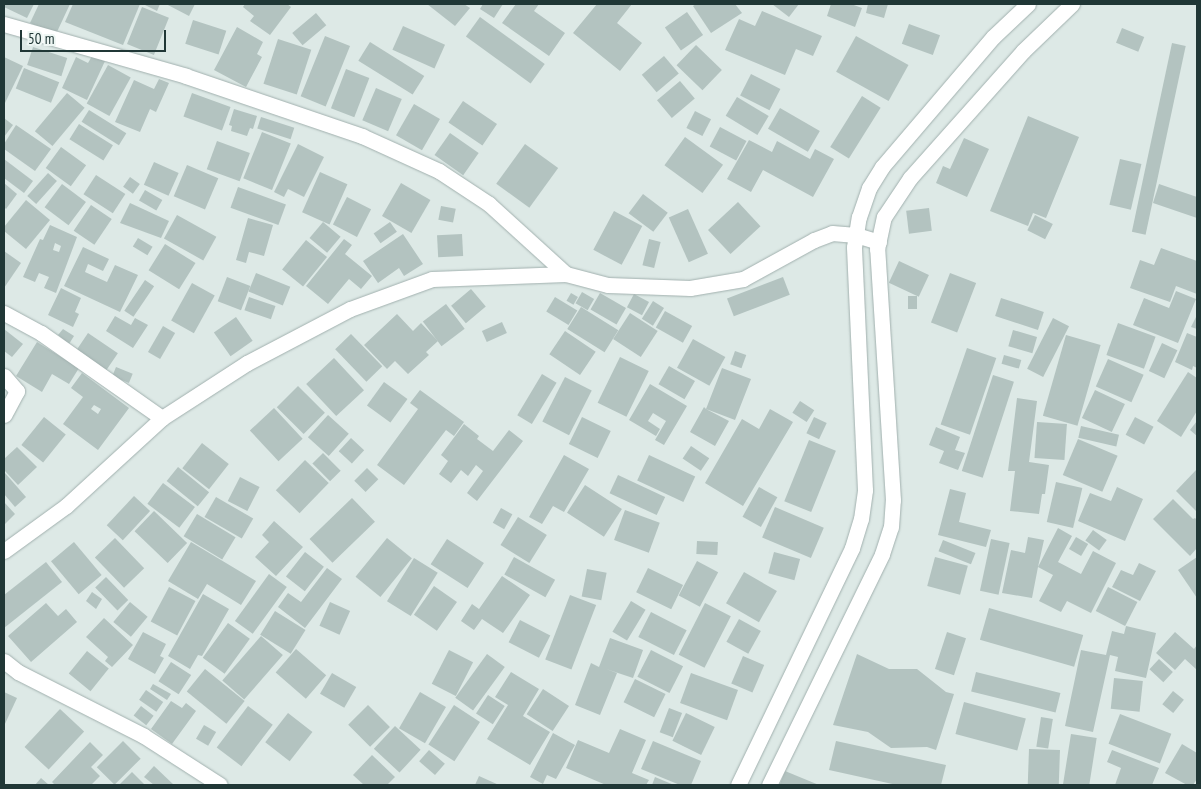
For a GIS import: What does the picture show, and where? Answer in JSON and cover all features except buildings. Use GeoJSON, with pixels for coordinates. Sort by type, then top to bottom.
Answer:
{"type":"FeatureCollection","features":[{"type":"Feature","properties":{"kind":"main road"},"geometry":{"type":"LineString","coordinates":[[738,785],[852,548],[861,519],[865,490],[854,281],[856,235],[859,217],[869,188],[882,167],[993,37],[1028,4]]}},
{"type":"Feature","properties":{"kind":"main road"},"geometry":{"type":"LineString","coordinates":[[771,785],[882,554],[890,527],[893,500],[877,248],[884,217],[910,178],[1023,51],[1072,4]]}},
{"type":"Feature","properties":{"kind":"main road"},"geometry":{"type":"LineString","coordinates":[[4,24],[186,76],[362,136],[439,171],[489,204],[566,274]]}},
{"type":"Feature","properties":{"kind":"main road"},"geometry":{"type":"LineString","coordinates":[[4,551],[66,506],[162,418],[247,363],[350,310],[432,279],[566,274],[608,285],[690,288],[743,279],[814,240],[832,233],[856,235],[879,242]]}},
{"type":"Feature","properties":{"kind":"main road"},"geometry":{"type":"LineString","coordinates":[[4,313],[41,332],[162,418]]}},
{"type":"Feature","properties":{"kind":"main road"},"geometry":{"type":"LineString","coordinates":[[4,376],[17,391],[4,415]]}},
{"type":"Feature","properties":{"kind":"main road"},"geometry":{"type":"LineString","coordinates":[[4,661],[18,672],[144,736],[220,785]]}}]}
